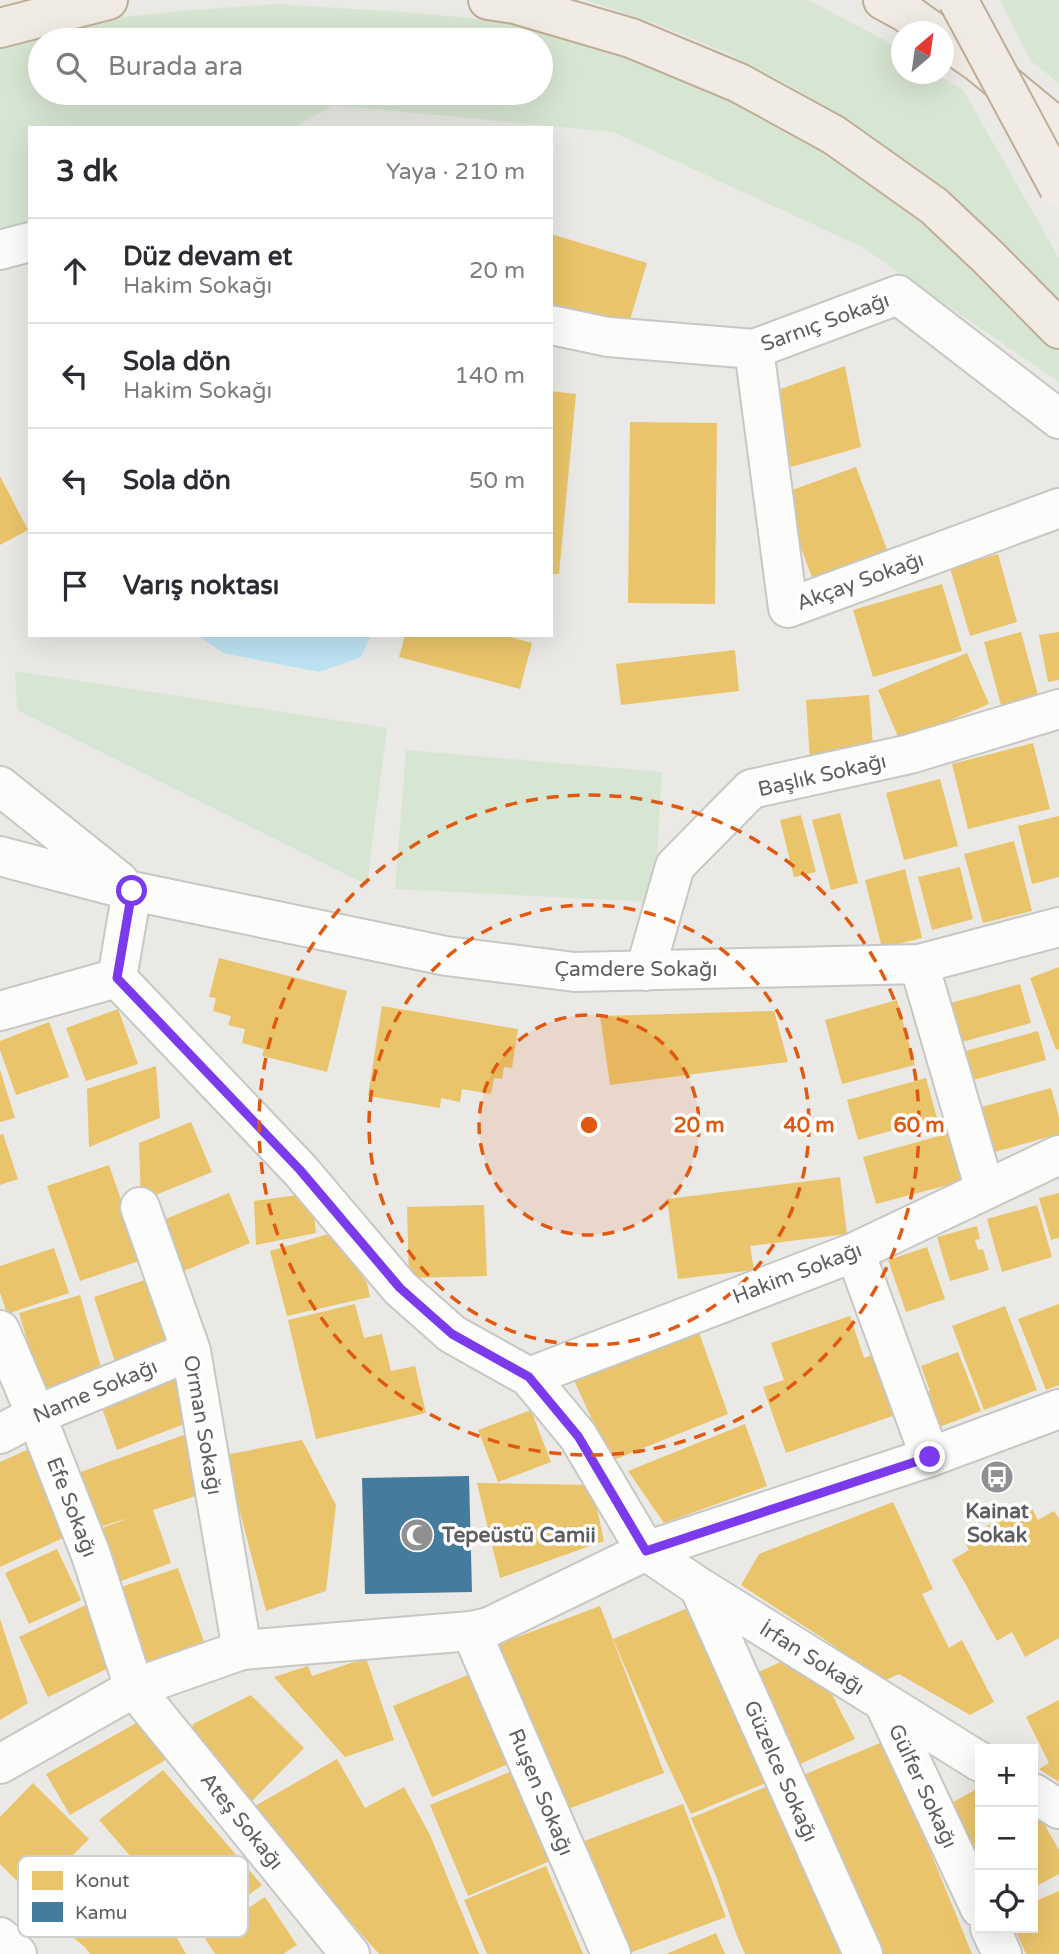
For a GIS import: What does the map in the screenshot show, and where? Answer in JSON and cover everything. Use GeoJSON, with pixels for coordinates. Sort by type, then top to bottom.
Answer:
{"type":"FeatureCollection","features":[{"type":"Feature","properties":{"kind":"highway"},"geometry":{"type":"LineString","coordinates":[[0,28],[108,0]]}},
{"type":"Feature","properties":{"kind":"highway"},"geometry":{"type":"LineString","coordinates":[[488,0],[515,4],[631,38],[739,83],[834,135],[934,206],[1049,320]]}},
{"type":"Feature","properties":{"kind":"highway"},"geometry":{"type":"LineString","coordinates":[[883,0],[918,21]]}},
{"type":"Feature","properties":{"kind":"highway"},"geometry":{"type":"LineString","coordinates":[[958,0],[1059,188]]}},
{"type":"Feature","properties":{"kind":"highway"},"geometry":{"type":"LineString","coordinates":[[954,46],[979,63],[1059,130]]}},
{"type":"Feature","properties":{"kind":"street"},"geometry":{"type":"LineString","coordinates":[[0,250],[28,243]]}},
{"type":"Feature","properties":{"kind":"street","name":"Sarnıç Sokağı"},"geometry":{"type":"LineString","coordinates":[[553,325],[608,337],[754,349],[898,295],[1059,419]]}},
{"type":"Feature","properties":{"kind":"street","name":"Akçay Sokağı"},"geometry":{"type":"LineString","coordinates":[[754,349],[788,608],[1059,508]]}},
{"type":"Feature","properties":{"kind":"street","name":"Başlık Sokağı"},"geometry":{"type":"LineString","coordinates":[[645,971],[675,866],[751,789],[910,754],[1059,709]]}},
{"type":"Feature","properties":{"kind":"street"},"geometry":{"type":"LineString","coordinates":[[0,786],[132,891],[117,978]]}},
{"type":"Feature","properties":{"kind":"street","name":"Çamdere Sokağı"},"geometry":{"type":"LineString","coordinates":[[0,856],[132,891],[446,956],[575,972],[919,964],[1059,927]]}},
{"type":"Feature","properties":{"kind":"street"},"geometry":{"type":"LineString","coordinates":[[919,964],[985,1190]]}},
{"type":"Feature","properties":{"kind":"street"},"geometry":{"type":"LineString","coordinates":[[0,1011],[117,978]]}},
{"type":"Feature","properties":{"kind":"street"},"geometry":{"type":"LineString","coordinates":[[117,978],[300,1170],[400,1288],[452,1334],[529,1377],[578,1436],[646,1551]]}},
{"type":"Feature","properties":{"kind":"street","name":"Hakim Sokağı"},"geometry":{"type":"LineString","coordinates":[[529,1377],[855,1251],[1059,1155]]}},
{"type":"Feature","properties":{"kind":"street","name":"Orman Sokağı"},"geometry":{"type":"LineString","coordinates":[[140,1207],[191,1351],[242,1650]]}},
{"type":"Feature","properties":{"kind":"street"},"geometry":{"type":"LineString","coordinates":[[855,1251],[930,1457]]}},
{"type":"Feature","properties":{"kind":"street","name":"Efe Sokağı"},"geometry":{"type":"LineString","coordinates":[[0,1330],[92,1555],[134,1688]]}},
{"type":"Feature","properties":{"kind":"street","name":"Name Sokağı"},"geometry":{"type":"LineString","coordinates":[[0,1434],[36,1415],[191,1351]]}},
{"type":"Feature","properties":{"kind":"street"},"geometry":{"type":"LineString","coordinates":[[0,1763],[134,1688],[242,1650],[489,1628],[646,1551],[1057,1416]]}},
{"type":"Feature","properties":{"kind":"street","name":"İrfan Sokağı"},"geometry":{"type":"LineString","coordinates":[[646,1551],[699,1587],[975,1759]]}},
{"type":"Feature","properties":{"kind":"street","name":"Güzelce Sokağı"},"geometry":{"type":"LineString","coordinates":[[699,1587],[863,1954]]}},
{"type":"Feature","properties":{"kind":"street","name":"Ruşen Sokağı"},"geometry":{"type":"LineString","coordinates":[[471,1631],[611,1954]]}},
{"type":"Feature","properties":{"kind":"street","name":"Ateş Sokağı"},"geometry":{"type":"LineString","coordinates":[[134,1688],[350,1954]]}},
{"type":"Feature","properties":{"kind":"street","name":"Gülfer Sokağı"},"geometry":{"type":"LineString","coordinates":[[884,1703],[975,1897]]}},
{"type":"Feature","properties":{"kind":"street"},"geometry":{"type":"LineString","coordinates":[[1038,1796],[1059,1809]]}},
{"type":"Feature","properties":{"kind":"street"},"geometry":{"type":"LineString","coordinates":[[992,1933],[1002,1954]]}},
{"type":"Feature","properties":{"kind":"street"},"geometry":{"type":"LineString","coordinates":[[0,1937],[17,1954]]}},
{"type":"Feature","properties":{"kind":"green space"},"geometry":{"type":"Polygon","coordinates":[[[585,0],[808,0],[891,44],[891,84],[953,84],[963,90],[1059,258],[1059,301],[1018,258],[942,187],[796,89],[725,52],[651,22],[585,0]]]}},
{"type":"Feature","properties":{"kind":"green space"},"geometry":{"type":"Polygon","coordinates":[[[1000,0],[1059,0],[1059,83],[1031,61],[1000,0]]]}},
{"type":"Feature","properties":{"kind":"green space"},"geometry":{"type":"Polygon","coordinates":[[[277,4],[404,12],[521,23],[537,28],[76,28],[123,17],[277,4]]]}},
{"type":"Feature","properties":{"kind":"green space"},"geometry":{"type":"Polygon","coordinates":[[[553,33],[636,59],[743,102],[903,198],[991,274],[1059,351],[1059,382],[862,247],[613,132],[333,105],[553,105],[553,33]]]}},
{"type":"Feature","properties":{"kind":"green space"},"geometry":{"type":"Polygon","coordinates":[[[28,39],[28,105],[333,105],[296,126],[28,126],[28,249],[0,259],[0,46],[28,39]]]}},
{"type":"Feature","properties":{"kind":"green space"},"geometry":{"type":"Polygon","coordinates":[[[15,671],[387,728],[367,885],[17,710],[15,671]]]}},
{"type":"Feature","properties":{"kind":"green space"},"geometry":{"type":"Polygon","coordinates":[[[406,750],[662,772],[654,902],[395,889],[406,750]]]}},
{"type":"Feature","properties":{"kind":"water"},"geometry":{"type":"Polygon","coordinates":[[[200,637],[370,637],[361,657],[319,672],[223,653],[200,637]]]}},
{"type":"Feature","properties":{"kind":"building: Konut"},"geometry":{"type":"Polygon","coordinates":[[[553,235],[647,263],[626,333],[553,311],[553,235]]]}},
{"type":"Feature","properties":{"kind":"building: Konut"},"geometry":{"type":"Polygon","coordinates":[[[845,366],[861,447],[791,467],[775,391],[845,366]]]}},
{"type":"Feature","properties":{"kind":"building: Konut"},"geometry":{"type":"Polygon","coordinates":[[[553,391],[576,394],[559,574],[553,574],[553,391]]]}},
{"type":"Feature","properties":{"kind":"building: Konut"},"geometry":{"type":"Polygon","coordinates":[[[630,422],[717,423],[715,604],[628,603],[630,422]]]}},
{"type":"Feature","properties":{"kind":"building: Konut"},"geometry":{"type":"Polygon","coordinates":[[[856,467],[889,555],[814,583],[781,494],[856,467]]]}},
{"type":"Feature","properties":{"kind":"building: Konut"},"geometry":{"type":"Polygon","coordinates":[[[0,476],[28,530],[0,545],[0,476]]]}},
{"type":"Feature","properties":{"kind":"building: Konut"},"geometry":{"type":"Polygon","coordinates":[[[998,554],[1017,622],[970,636],[950,568],[998,554]]]}},
{"type":"Feature","properties":{"kind":"building: Konut"},"geometry":{"type":"Polygon","coordinates":[[[942,584],[962,651],[873,677],[853,610],[942,584]]]}},
{"type":"Feature","properties":{"kind":"building: Konut"},"geometry":{"type":"Polygon","coordinates":[[[1021,632],[1038,695],[1001,705],[984,642],[1021,632]]]}},
{"type":"Feature","properties":{"kind":"building: Konut"},"geometry":{"type":"Polygon","coordinates":[[[1059,632],[1059,680],[1048,682],[1039,635],[1059,632]]]}},
{"type":"Feature","properties":{"kind":"building: Konut"},"geometry":{"type":"Polygon","coordinates":[[[404,637],[510,637],[532,643],[520,689],[399,657],[404,637]]]}},
{"type":"Feature","properties":{"kind":"building: Konut"},"geometry":{"type":"Polygon","coordinates":[[[735,650],[739,691],[621,705],[616,664],[735,650]]]}},
{"type":"Feature","properties":{"kind":"building: Konut"},"geometry":{"type":"Polygon","coordinates":[[[967,653],[989,704],[900,741],[878,690],[967,653]]]}},
{"type":"Feature","properties":{"kind":"building: Konut"},"geometry":{"type":"Polygon","coordinates":[[[869,695],[874,757],[810,761],[806,700],[869,695]]]}},
{"type":"Feature","properties":{"kind":"building: Konut"},"geometry":{"type":"Polygon","coordinates":[[[1033,743],[1050,809],[968,829],[952,764],[1033,743]]]}},
{"type":"Feature","properties":{"kind":"building: Konut"},"geometry":{"type":"Polygon","coordinates":[[[940,779],[958,846],[904,860],[886,793],[940,779]]]}},
{"type":"Feature","properties":{"kind":"building: Konut"},"geometry":{"type":"Polygon","coordinates":[[[840,813],[858,883],[831,890],[812,820],[840,813]]]}},
{"type":"Feature","properties":{"kind":"building: Konut"},"geometry":{"type":"Polygon","coordinates":[[[801,815],[816,872],[794,877],[780,820],[801,815]]]}},
{"type":"Feature","properties":{"kind":"building: Konut"},"geometry":{"type":"Polygon","coordinates":[[[1059,816],[1059,877],[1032,884],[1018,826],[1059,816]]]}},
{"type":"Feature","properties":{"kind":"building: Konut"},"geometry":{"type":"Polygon","coordinates":[[[1014,841],[1032,911],[983,923],[964,854],[1014,841]]]}},
{"type":"Feature","properties":{"kind":"building: Konut"},"geometry":{"type":"Polygon","coordinates":[[[960,867],[973,919],[932,930],[918,877],[960,867]]]}},
{"type":"Feature","properties":{"kind":"building: Konut"},"geometry":{"type":"Polygon","coordinates":[[[905,869],[922,938],[882,948],[865,880],[905,869]]]}},
{"type":"Feature","properties":{"kind":"building: Konut"},"geometry":{"type":"Polygon","coordinates":[[[219,958],[347,991],[327,1072],[262,1056],[264,1049],[242,1043],[245,1029],[228,1025],[231,1016],[213,1011],[216,998],[209,997],[219,958]]]}},
{"type":"Feature","properties":{"kind":"building: Konut"},"geometry":{"type":"Polygon","coordinates":[[[1059,967],[1059,1049],[1056,1050],[1030,978],[1059,967]]]}},
{"type":"Feature","properties":{"kind":"building: Konut"},"geometry":{"type":"Polygon","coordinates":[[[1020,984],[1031,1023],[958,1043],[947,1004],[1020,984]]]}},
{"type":"Feature","properties":{"kind":"building: Konut"},"geometry":{"type":"Polygon","coordinates":[[[897,1000],[915,1065],[842,1084],[825,1020],[897,1000]]]}},
{"type":"Feature","properties":{"kind":"building: Konut"},"geometry":{"type":"Polygon","coordinates":[[[382,1006],[518,1029],[512,1068],[504,1067],[502,1079],[494,1078],[491,1094],[462,1089],[460,1102],[441,1098],[440,1108],[368,1096],[382,1006]]]}},
{"type":"Feature","properties":{"kind":"building: Konut"},"geometry":{"type":"Polygon","coordinates":[[[118,1009],[138,1064],[86,1081],[66,1028],[118,1009]]]}},
{"type":"Feature","properties":{"kind":"building: Konut"},"geometry":{"type":"Polygon","coordinates":[[[774,1011],[788,1062],[610,1085],[600,1016],[774,1011]]]}},
{"type":"Feature","properties":{"kind":"building: Konut"},"geometry":{"type":"Polygon","coordinates":[[[49,1022],[69,1077],[16,1095],[0,1050],[0,1041],[49,1022]]]}},
{"type":"Feature","properties":{"kind":"building: Konut"},"geometry":{"type":"Polygon","coordinates":[[[1038,1031],[1046,1060],[969,1081],[962,1052],[1038,1031]]]}},
{"type":"Feature","properties":{"kind":"building: Konut"},"geometry":{"type":"Polygon","coordinates":[[[156,1066],[160,1118],[89,1147],[87,1089],[156,1066]]]}},
{"type":"Feature","properties":{"kind":"building: Konut"},"geometry":{"type":"Polygon","coordinates":[[[0,1070],[15,1118],[0,1122],[0,1070]]]}},
{"type":"Feature","properties":{"kind":"building: Konut"},"geometry":{"type":"Polygon","coordinates":[[[926,1078],[937,1118],[858,1140],[847,1100],[926,1078]]]}},
{"type":"Feature","properties":{"kind":"building: Konut"},"geometry":{"type":"Polygon","coordinates":[[[1051,1088],[1059,1117],[1059,1134],[991,1153],[978,1108],[1051,1088]]]}},
{"type":"Feature","properties":{"kind":"building: Konut"},"geometry":{"type":"Polygon","coordinates":[[[191,1122],[212,1172],[141,1201],[139,1143],[191,1122]]]}},
{"type":"Feature","properties":{"kind":"building: Konut"},"geometry":{"type":"Polygon","coordinates":[[[950,1133],[963,1181],[876,1204],[863,1157],[950,1133]]]}},
{"type":"Feature","properties":{"kind":"building: Konut"},"geometry":{"type":"Polygon","coordinates":[[[3,1134],[18,1179],[0,1185],[0,1135],[3,1134]]]}},
{"type":"Feature","properties":{"kind":"building: Konut"},"geometry":{"type":"Polygon","coordinates":[[[109,1165],[142,1260],[80,1281],[47,1186],[109,1165]]]}},
{"type":"Feature","properties":{"kind":"building: Konut"},"geometry":{"type":"Polygon","coordinates":[[[840,1177],[847,1234],[750,1246],[754,1270],[678,1279],[667,1199],[840,1177]]]}},
{"type":"Feature","properties":{"kind":"building: Konut"},"geometry":{"type":"Polygon","coordinates":[[[229,1193],[250,1243],[179,1273],[158,1222],[229,1193]]]}},
{"type":"Feature","properties":{"kind":"building: Konut"},"geometry":{"type":"Polygon","coordinates":[[[312,1193],[316,1233],[256,1245],[254,1201],[312,1193]]]}},
{"type":"Feature","properties":{"kind":"building: Konut"},"geometry":{"type":"Polygon","coordinates":[[[1059,1193],[1059,1238],[1051,1240],[1039,1198],[1059,1193]]]}},
{"type":"Feature","properties":{"kind":"building: Konut"},"geometry":{"type":"Polygon","coordinates":[[[484,1205],[487,1276],[409,1278],[407,1207],[484,1205]]]}},
{"type":"Feature","properties":{"kind":"building: Konut"},"geometry":{"type":"Polygon","coordinates":[[[1037,1205],[1052,1257],[1002,1272],[987,1219],[1037,1205]]]}},
{"type":"Feature","properties":{"kind":"building: Konut"},"geometry":{"type":"Polygon","coordinates":[[[977,1226],[980,1239],[975,1240],[978,1250],[983,1249],[989,1270],[950,1281],[937,1237],[977,1226]]]}},
{"type":"Feature","properties":{"kind":"building: Konut"},"geometry":{"type":"Polygon","coordinates":[[[332,1233],[367,1283],[370,1297],[287,1316],[270,1251],[332,1233]]]}},
{"type":"Feature","properties":{"kind":"building: Konut"},"geometry":{"type":"Polygon","coordinates":[[[927,1247],[945,1299],[906,1312],[888,1260],[927,1247]]]}},
{"type":"Feature","properties":{"kind":"building: Konut"},"geometry":{"type":"Polygon","coordinates":[[[54,1248],[69,1293],[7,1314],[0,1292],[0,1266],[54,1248]]]}},
{"type":"Feature","properties":{"kind":"building: Konut"},"geometry":{"type":"Polygon","coordinates":[[[154,1277],[176,1346],[116,1365],[94,1297],[154,1277]]]}},
{"type":"Feature","properties":{"kind":"building: Konut"},"geometry":{"type":"Polygon","coordinates":[[[80,1295],[103,1374],[42,1391],[19,1313],[80,1295]]]}},
{"type":"Feature","properties":{"kind":"building: Konut"},"geometry":{"type":"Polygon","coordinates":[[[355,1304],[364,1338],[382,1334],[391,1371],[415,1366],[426,1413],[316,1439],[288,1320],[355,1304]]]}},
{"type":"Feature","properties":{"kind":"building: Konut"},"geometry":{"type":"Polygon","coordinates":[[[1059,1304],[1059,1385],[1046,1390],[1018,1319],[1059,1304]]]}},
{"type":"Feature","properties":{"kind":"building: Konut"},"geometry":{"type":"Polygon","coordinates":[[[1005,1306],[1037,1390],[984,1410],[952,1326],[1005,1306]]]}},
{"type":"Feature","properties":{"kind":"building: Konut"},"geometry":{"type":"Polygon","coordinates":[[[850,1316],[864,1358],[880,1352],[901,1413],[786,1453],[763,1387],[784,1380],[771,1343],[850,1316]]]}},
{"type":"Feature","properties":{"kind":"building: Konut"},"geometry":{"type":"Polygon","coordinates":[[[697,1327],[728,1414],[611,1461],[572,1376],[697,1327]]]}},
{"type":"Feature","properties":{"kind":"building: Konut"},"geometry":{"type":"Polygon","coordinates":[[[958,1352],[981,1411],[937,1428],[923,1394],[930,1391],[921,1366],[958,1352]]]}},
{"type":"Feature","properties":{"kind":"building: Konut"},"geometry":{"type":"Polygon","coordinates":[[[174,1368],[192,1421],[117,1450],[98,1397],[174,1368]]]}},
{"type":"Feature","properties":{"kind":"building: Konut"},"geometry":{"type":"Polygon","coordinates":[[[531,1410],[551,1462],[498,1482],[478,1430],[531,1410]]]}},
{"type":"Feature","properties":{"kind":"building: Konut"},"geometry":{"type":"Polygon","coordinates":[[[745,1424],[767,1486],[664,1523],[628,1471],[745,1424]]]}},
{"type":"Feature","properties":{"kind":"building: Konut"},"geometry":{"type":"Polygon","coordinates":[[[184,1435],[205,1493],[153,1510],[171,1563],[118,1582],[99,1529],[132,1517],[93,1529],[72,1475],[184,1435]]]}},
{"type":"Feature","properties":{"kind":"building: Konut"},"geometry":{"type":"Polygon","coordinates":[[[302,1440],[336,1505],[326,1591],[266,1611],[225,1455],[302,1440]]]}},
{"type":"Feature","properties":{"kind":"building: Konut"},"geometry":{"type":"Polygon","coordinates":[[[38,1445],[78,1531],[0,1567],[0,1462],[38,1445]]]}},
{"type":"Feature","properties":{"kind":"building: Konut"},"geometry":{"type":"Polygon","coordinates":[[[477,1483],[592,1485],[604,1541],[500,1578],[477,1483]]]}},
{"type":"Feature","properties":{"kind":"building: Konut"},"geometry":{"type":"Polygon","coordinates":[[[893,1502],[933,1589],[922,1594],[949,1648],[962,1640],[994,1702],[970,1715],[899,1674],[882,1682],[827,1641],[741,1585],[759,1554],[893,1502]]]}},
{"type":"Feature","properties":{"kind":"building: Konut"},"geometry":{"type":"Polygon","coordinates":[[[1029,1503],[1038,1520],[1054,1511],[1059,1519],[1059,1638],[1025,1657],[1012,1632],[997,1641],[952,1560],[969,1550],[963,1539],[1029,1503]]]}},
{"type":"Feature","properties":{"kind":"building: Konut"},"geometry":{"type":"Polygon","coordinates":[[[57,1549],[81,1600],[29,1624],[5,1573],[57,1549]]]}},
{"type":"Feature","properties":{"kind":"building: Konut"},"geometry":{"type":"Polygon","coordinates":[[[178,1568],[204,1642],[141,1664],[115,1589],[178,1568]]]}},
{"type":"Feature","properties":{"kind":"building: Konut"},"geometry":{"type":"Polygon","coordinates":[[[90,1603],[119,1663],[48,1697],[19,1637],[90,1603]]]}},
{"type":"Feature","properties":{"kind":"building: Konut"},"geometry":{"type":"Polygon","coordinates":[[[695,1605],[773,1780],[691,1814],[613,1639],[695,1605]]]}},
{"type":"Feature","properties":{"kind":"building: Konut"},"geometry":{"type":"Polygon","coordinates":[[[600,1606],[664,1773],[560,1812],[496,1645],[600,1606]]]}},
{"type":"Feature","properties":{"kind":"building: Konut"},"geometry":{"type":"Polygon","coordinates":[[[0,1619],[28,1703],[0,1720],[0,1619]]]}},
{"type":"Feature","properties":{"kind":"building: Konut"},"geometry":{"type":"Polygon","coordinates":[[[792,1657],[826,1683],[855,1739],[798,1765],[756,1673],[792,1657]]]}},
{"type":"Feature","properties":{"kind":"building: Konut"},"geometry":{"type":"Polygon","coordinates":[[[366,1658],[394,1740],[345,1757],[274,1677],[308,1666],[312,1676],[366,1658]]]}},
{"type":"Feature","properties":{"kind":"building: Konut"},"geometry":{"type":"Polygon","coordinates":[[[475,1672],[513,1762],[432,1797],[393,1706],[475,1672]]]}},
{"type":"Feature","properties":{"kind":"building: Konut"},"geometry":{"type":"Polygon","coordinates":[[[251,1695],[304,1748],[252,1801],[190,1740],[193,1724],[251,1695]]]}},
{"type":"Feature","properties":{"kind":"building: Konut"},"geometry":{"type":"Polygon","coordinates":[[[1059,1700],[1059,1782],[1039,1769],[1049,1763],[1026,1717],[1059,1700]]]}},
{"type":"Feature","properties":{"kind":"building: Konut"},"geometry":{"type":"Polygon","coordinates":[[[145,1718],[169,1758],[70,1815],[46,1774],[145,1718]]]}},
{"type":"Feature","properties":{"kind":"building: Konut"},"geometry":{"type":"Polygon","coordinates":[[[885,1741],[972,1954],[877,1954],[803,1775],[885,1741]]]}},
{"type":"Feature","properties":{"kind":"building: Konut"},"geometry":{"type":"Polygon","coordinates":[[[337,1759],[365,1808],[404,1787],[430,1835],[479,1954],[379,1954],[255,1806],[337,1759]]]}},
{"type":"Feature","properties":{"kind":"building: Konut"},"geometry":{"type":"Polygon","coordinates":[[[163,1770],[237,1856],[130,1856],[99,1820],[163,1770]]]}},
{"type":"Feature","properties":{"kind":"building: Konut"},"geometry":{"type":"Polygon","coordinates":[[[512,1771],[550,1861],[468,1896],[430,1805],[512,1771]]]}},
{"type":"Feature","properties":{"kind":"building: Konut"},"geometry":{"type":"Polygon","coordinates":[[[33,1783],[89,1839],[72,1856],[18,1856],[18,1882],[0,1864],[0,1817],[33,1783]]]}},
{"type":"Feature","properties":{"kind":"building: Konut"},"geometry":{"type":"Polygon","coordinates":[[[773,1784],[822,1899],[841,1954],[745,1954],[737,1936],[716,1876],[691,1818],[773,1784]]]}},
{"type":"Feature","properties":{"kind":"building: Konut"},"geometry":{"type":"Polygon","coordinates":[[[975,1790],[975,1853],[948,1805],[975,1790]]]}},
{"type":"Feature","properties":{"kind":"building: Konut"},"geometry":{"type":"Polygon","coordinates":[[[683,1804],[726,1917],[627,1954],[579,1843],[683,1804]]]}},
{"type":"Feature","properties":{"kind":"building: Konut"},"geometry":{"type":"Polygon","coordinates":[[[1038,1813],[1059,1850],[1059,1874],[1038,1885],[1038,1813]]]}},
{"type":"Feature","properties":{"kind":"building: Konut"},"geometry":{"type":"Polygon","coordinates":[[[546,1866],[583,1954],[487,1954],[464,1900],[546,1866]]]}},
{"type":"Feature","properties":{"kind":"building: Konut"},"geometry":{"type":"Polygon","coordinates":[[[248,1869],[262,1885],[248,1896],[248,1869]]]}},
{"type":"Feature","properties":{"kind":"building: Konut"},"geometry":{"type":"Polygon","coordinates":[[[1059,1891],[1059,1954],[1026,1954],[1016,1933],[1038,1933],[1038,1900],[1059,1891]]]}},
{"type":"Feature","properties":{"kind":"building: Konut"},"geometry":{"type":"Polygon","coordinates":[[[265,1897],[297,1945],[283,1954],[215,1954],[204,1937],[248,1937],[248,1908],[265,1897]]]}},
{"type":"Feature","properties":{"kind":"building: Konut"},"geometry":{"type":"Polygon","coordinates":[[[716,1933],[725,1954],[666,1954],[716,1933]]]}},
{"type":"Feature","properties":{"kind":"building: Konut"},"geometry":{"type":"Polygon","coordinates":[[[72,1937],[176,1937],[186,1954],[90,1954],[72,1937]]]}},
{"type":"Feature","properties":{"kind":"building: Kamu","name":"Tepeüstü Camii"},"geometry":{"type":"Polygon","coordinates":[[[469,1476],[472,1592],[365,1594],[362,1478],[469,1476]]]}},
{"type":"Feature","properties":{"kind":"place","name":"Kainat Sokak"},"geometry":{"type":"Point","coordinates":[997,1477]}},
{"type":"Feature","properties":{"kind":"place","name":"Tepeüstü Camii"},"geometry":{"type":"Point","coordinates":[417,1535]}},
{"type":"Feature","properties":{"kind":"route"},"geometry":{"type":"LineString","coordinates":[[132,891],[117,978],[300,1170],[400,1288],[452,1334],[529,1377],[578,1436],[646,1551],[930,1457]]}}]}
